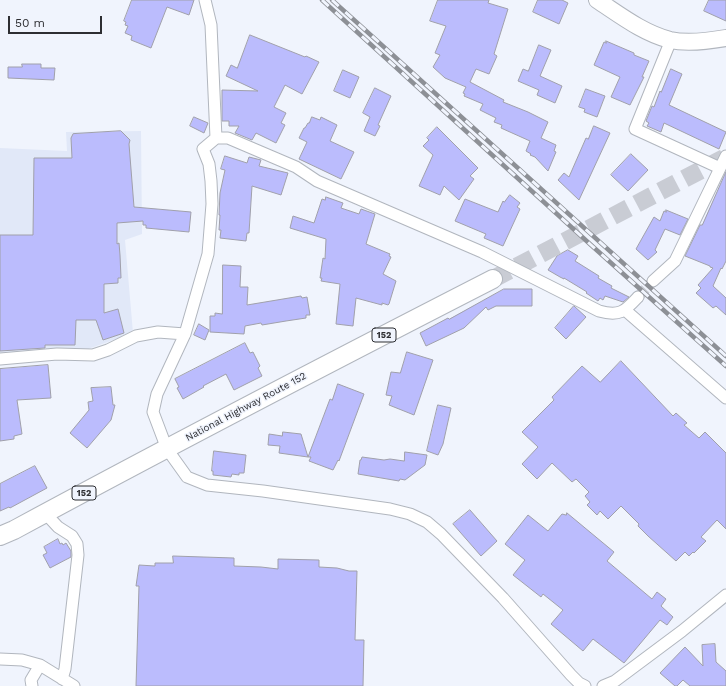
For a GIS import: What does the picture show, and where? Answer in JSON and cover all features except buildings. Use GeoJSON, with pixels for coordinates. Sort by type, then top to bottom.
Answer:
{"type":"FeatureCollection","features":[{"type":"Feature","properties":{"kind":"highway","name":"National Highway Route 152"},"geometry":{"type":"LineString","coordinates":[[0,536],[14,530],[275,391],[493,279]]}},
{"type":"Feature","properties":{"kind":"main road"},"geometry":{"type":"LineString","coordinates":[[597,0],[643,29],[671,40],[695,42],[726,38]]}},
{"type":"Feature","properties":{"kind":"street"},"geometry":{"type":"LineString","coordinates":[[205,0],[211,25],[216,138]]}},
{"type":"Feature","properties":{"kind":"street"},"geometry":{"type":"LineString","coordinates":[[671,40],[635,129],[720,168]]}},
{"type":"Feature","properties":{"kind":"street"},"geometry":{"type":"LineString","coordinates":[[585,686],[579,683],[571,675],[503,598],[427,522],[410,514],[390,509],[263,491],[207,485],[187,476],[167,449],[153,412],[158,394],[185,334],[208,254],[212,204],[211,181],[209,164],[203,149],[216,138],[228,138],[296,167],[318,181],[482,252],[599,311],[608,314],[625,310],[638,297]]}},
{"type":"Feature","properties":{"kind":"street"},"geometry":{"type":"LineString","coordinates":[[654,281],[676,261],[726,156]]}},
{"type":"Feature","properties":{"kind":"street"},"geometry":{"type":"LineString","coordinates":[[625,310],[726,398]]}},
{"type":"Feature","properties":{"kind":"street"},"geometry":{"type":"LineString","coordinates":[[0,359],[57,354],[93,355],[108,350],[136,336],[158,332],[185,334]]}},
{"type":"Feature","properties":{"kind":"street"},"geometry":{"type":"LineString","coordinates":[[45,513],[58,527],[72,536],[77,544],[78,555],[62,679]]}},
{"type":"Feature","properties":{"kind":"street"},"geometry":{"type":"LineString","coordinates":[[603,686],[615,680],[682,631],[726,595]]}},
{"type":"Feature","properties":{"kind":"street"},"geometry":{"type":"LineString","coordinates":[[0,659],[22,660],[40,665],[74,686]]}},
{"type":"Feature","properties":{"kind":"street"},"geometry":{"type":"LineString","coordinates":[[32,686],[31,680],[40,665]]}},
{"type":"Feature","properties":{"kind":"shaded area"},"geometry":{"type":"Polygon","coordinates":[[[141,131],[142,234],[125,240],[133,333],[88,349],[0,353],[0,148],[67,151],[66,132],[141,131]]]}},
{"type":"Feature","properties":{"kind":"tunnel"},"geometry":{"type":"LineString","coordinates":[[493,279],[726,157]]}},
{"type":"Feature","properties":{"kind":"tunnel"},"geometry":{"type":"LineString","coordinates":[[638,297],[653,281]]}},
{"type":"Feature","properties":{"kind":"railway"},"geometry":{"type":"LineString","coordinates":[[322,0],[726,366]]}},
{"type":"Feature","properties":{"kind":"railway"},"geometry":{"type":"LineString","coordinates":[[332,0],[726,356]]}}]}
